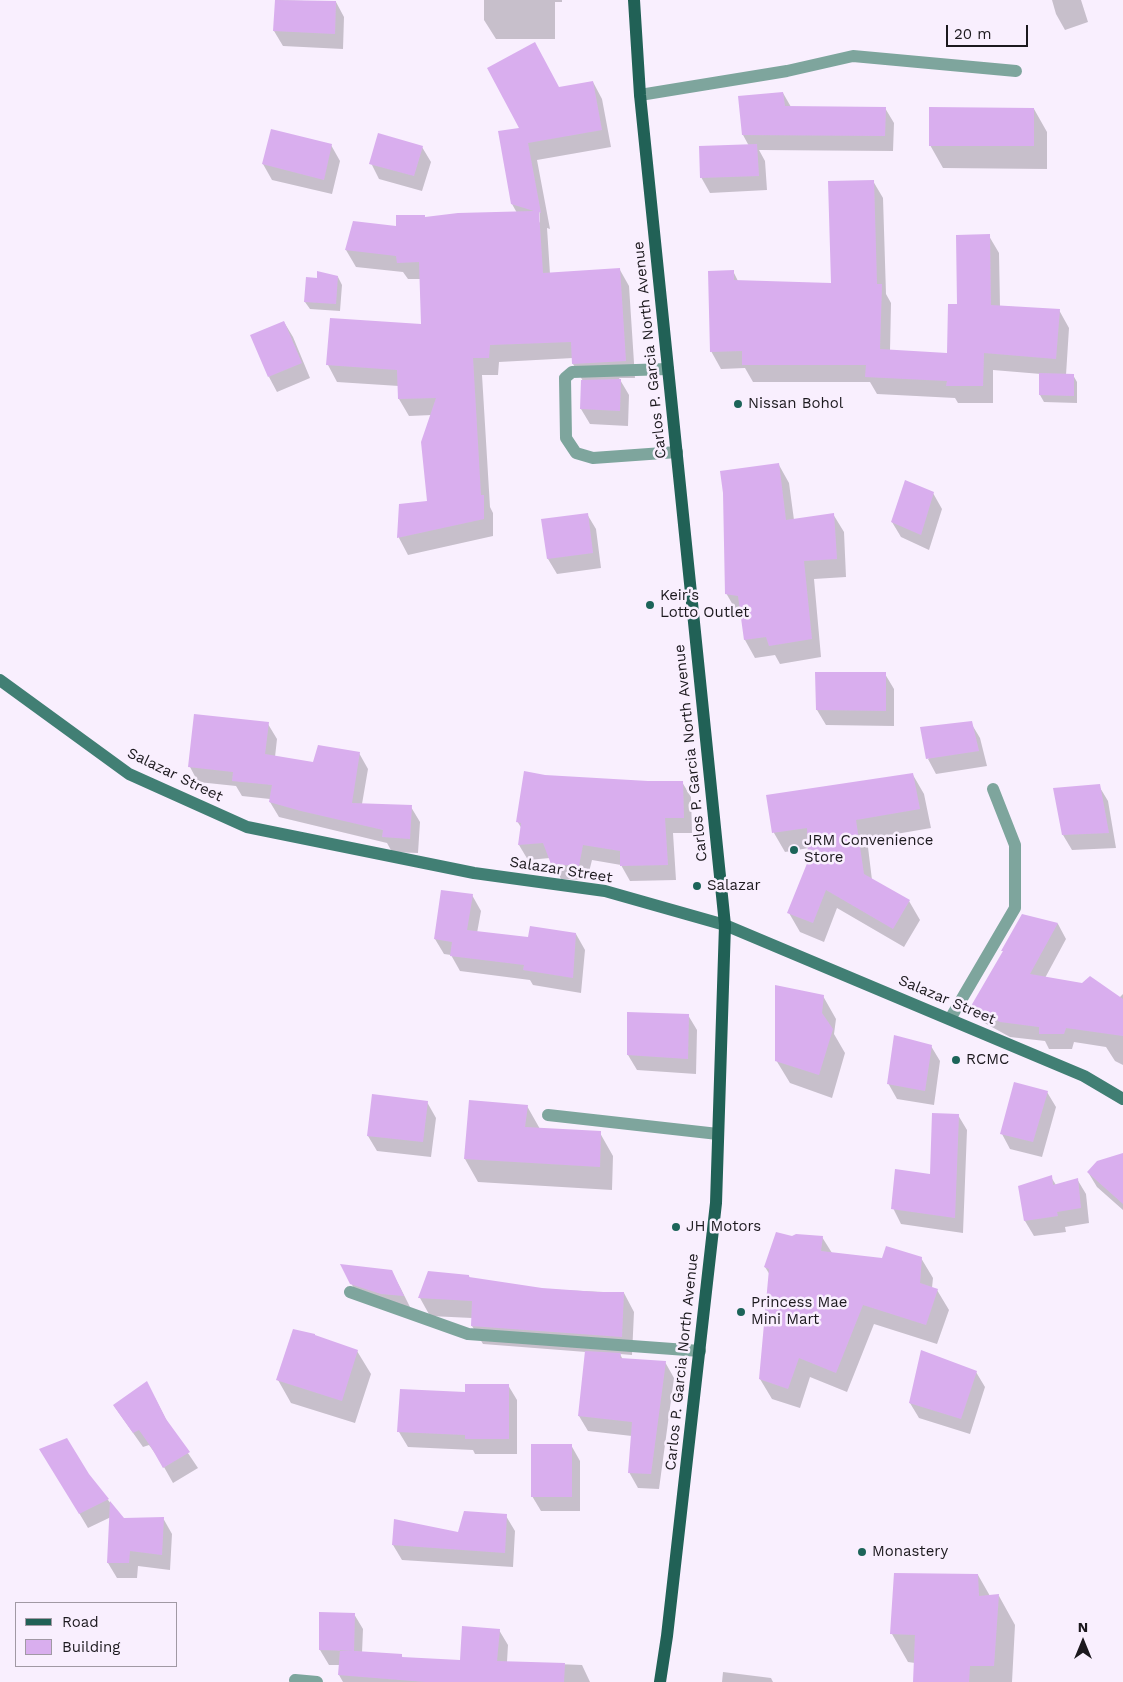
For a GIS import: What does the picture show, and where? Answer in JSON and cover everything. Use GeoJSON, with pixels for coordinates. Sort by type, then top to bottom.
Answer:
{"type":"FeatureCollection","features":[{"type":"Feature","properties":{"kind":"main road","name":"Carlos P. Garcia North Avenue"},"geometry":{"type":"LineString","coordinates":[[634,0],[640,95],[725,925],[716,1203],[667,1636],[660,1682]]}},
{"type":"Feature","properties":{"kind":"street"},"geometry":{"type":"LineString","coordinates":[[640,95],[786,71],[853,56],[1016,71]]}},
{"type":"Feature","properties":{"kind":"street"},"geometry":{"type":"LineString","coordinates":[[668,369],[572,372],[567,374],[565,378],[566,438],[576,453],[593,458],[677,452]]}},
{"type":"Feature","properties":{"kind":"street","name":"Salazar Street"},"geometry":{"type":"LineString","coordinates":[[0,680],[129,774],[247,827],[474,874],[605,891],[725,925],[950,1018],[1084,1076],[1123,1099]]}},
{"type":"Feature","properties":{"kind":"street"},"geometry":{"type":"LineString","coordinates":[[950,1018],[1015,908],[1015,844],[993,789]]}},
{"type":"Feature","properties":{"kind":"street"},"geometry":{"type":"LineString","coordinates":[[548,1115],[718,1134]]}},
{"type":"Feature","properties":{"kind":"street"},"geometry":{"type":"LineString","coordinates":[[350,1292],[468,1334],[700,1351]]}},
{"type":"Feature","properties":{"kind":"street"},"geometry":{"type":"LineString","coordinates":[[295,1680],[317,1682]]}},
{"type":"Feature","properties":{"kind":"building"},"geometry":{"type":"Polygon","coordinates":[[[275,0],[336,1],[335,34],[273,31],[275,0]]]}},
{"type":"Feature","properties":{"kind":"building"},"geometry":{"type":"Polygon","coordinates":[[[535,42],[559,87],[593,81],[602,130],[528,143],[541,213],[539,212],[543,273],[620,268],[626,361],[572,364],[571,342],[490,345],[489,358],[473,358],[481,495],[484,495],[484,519],[397,538],[399,504],[427,501],[421,442],[436,398],[398,399],[397,370],[326,365],[330,318],[421,324],[419,262],[397,263],[396,256],[345,250],[353,221],[396,226],[396,215],[425,215],[425,217],[458,213],[534,211],[511,204],[498,131],[519,128],[487,68],[535,42]]]}},
{"type":"Feature","properties":{"kind":"building"},"geometry":{"type":"Polygon","coordinates":[[[783,92],[785,106],[886,107],[885,136],[742,135],[738,96],[783,92]]]}},
{"type":"Feature","properties":{"kind":"building"},"geometry":{"type":"Polygon","coordinates":[[[929,107],[1034,108],[1034,146],[929,146],[929,107]]]}},
{"type":"Feature","properties":{"kind":"building"},"geometry":{"type":"Polygon","coordinates":[[[271,129],[332,144],[324,180],[262,164],[271,129]]]}},
{"type":"Feature","properties":{"kind":"building"},"geometry":{"type":"Polygon","coordinates":[[[378,133],[423,146],[414,176],[369,164],[378,133]]]}},
{"type":"Feature","properties":{"kind":"building"},"geometry":{"type":"Polygon","coordinates":[[[757,144],[759,176],[700,178],[699,146],[757,144]]]}},
{"type":"Feature","properties":{"kind":"building"},"geometry":{"type":"Polygon","coordinates":[[[874,180],[877,284],[882,284],[880,349],[947,353],[948,304],[957,304],[956,235],[990,234],[991,305],[1060,309],[1056,359],[984,353],[983,386],[946,386],[947,381],[865,377],[866,365],[742,365],[742,351],[710,352],[708,271],[734,270],[734,280],[831,283],[828,181],[874,180]]]}},
{"type":"Feature","properties":{"kind":"building"},"geometry":{"type":"Polygon","coordinates":[[[317,271],[338,276],[336,304],[304,302],[306,277],[317,278],[317,271]]]}},
{"type":"Feature","properties":{"kind":"building"},"geometry":{"type":"Polygon","coordinates":[[[284,321],[302,363],[268,377],[250,335],[284,321]]]}},
{"type":"Feature","properties":{"kind":"building"},"geometry":{"type":"Polygon","coordinates":[[[1039,373],[1074,374],[1074,396],[1039,395],[1039,373]]]}},
{"type":"Feature","properties":{"kind":"building"},"geometry":{"type":"Polygon","coordinates":[[[621,379],[620,411],[580,409],[581,380],[621,379]]]}},
{"type":"Feature","properties":{"kind":"building"},"geometry":{"type":"Polygon","coordinates":[[[779,463],[786,520],[834,513],[837,559],[804,561],[812,639],[769,646],[766,637],[744,640],[738,596],[725,594],[723,493],[720,471],[779,463]]]}},
{"type":"Feature","properties":{"kind":"building"},"geometry":{"type":"Polygon","coordinates":[[[905,480],[934,492],[921,535],[891,522],[905,480]]]}},
{"type":"Feature","properties":{"kind":"building"},"geometry":{"type":"Polygon","coordinates":[[[588,513],[593,553],[547,559],[541,519],[588,513]]]}},
{"type":"Feature","properties":{"kind":"building"},"geometry":{"type":"Polygon","coordinates":[[[815,672],[886,672],[886,711],[816,710],[815,672]]]}},
{"type":"Feature","properties":{"kind":"building"},"geometry":{"type":"Polygon","coordinates":[[[194,714],[269,722],[265,754],[313,762],[318,745],[360,752],[352,803],[412,805],[410,839],[382,837],[383,830],[269,802],[272,785],[232,781],[233,772],[188,767],[194,714]]]}},
{"type":"Feature","properties":{"kind":"building"},"geometry":{"type":"Polygon","coordinates":[[[972,721],[979,751],[926,759],[920,727],[972,721]]]}},
{"type":"Feature","properties":{"kind":"building"},"geometry":{"type":"Polygon","coordinates":[[[524,771],[545,775],[648,781],[683,781],[684,818],[665,818],[668,865],[620,866],[620,851],[583,845],[579,866],[551,864],[543,843],[518,845],[521,823],[516,822],[524,771]]]}},
{"type":"Feature","properties":{"kind":"building"},"geometry":{"type":"Polygon","coordinates":[[[913,773],[920,809],[856,820],[864,874],[910,900],[893,929],[826,890],[813,923],[787,913],[808,861],[807,828],[772,833],[766,795],[913,773]]]}},
{"type":"Feature","properties":{"kind":"building"},"geometry":{"type":"Polygon","coordinates":[[[1100,784],[1109,833],[1062,835],[1053,788],[1100,784]]]}},
{"type":"Feature","properties":{"kind":"building"},"geometry":{"type":"Polygon","coordinates":[[[441,890],[473,894],[467,930],[528,937],[530,926],[576,933],[573,978],[523,970],[524,965],[450,956],[452,942],[434,939],[441,890]]]}},
{"type":"Feature","properties":{"kind":"building"},"geometry":{"type":"Polygon","coordinates":[[[1022,914],[1058,923],[1030,974],[1082,983],[1090,976],[1123,999],[1123,1036],[1066,1028],[1064,1034],[1039,1034],[1039,1027],[1000,1022],[971,1006],[1022,914]]]}},
{"type":"Feature","properties":{"kind":"building"},"geometry":{"type":"Polygon","coordinates":[[[775,985],[824,995],[822,1013],[833,1029],[819,1075],[775,1061],[775,985]]]}},
{"type":"Feature","properties":{"kind":"building"},"geometry":{"type":"Polygon","coordinates":[[[627,1012],[689,1014],[688,1059],[627,1055],[627,1012]]]}},
{"type":"Feature","properties":{"kind":"building"},"geometry":{"type":"Polygon","coordinates":[[[894,1035],[932,1045],[925,1091],[887,1084],[894,1035]]]}},
{"type":"Feature","properties":{"kind":"building"},"geometry":{"type":"Polygon","coordinates":[[[1014,1082],[1048,1091],[1033,1142],[1000,1134],[1014,1082]]]}},
{"type":"Feature","properties":{"kind":"building"},"geometry":{"type":"Polygon","coordinates":[[[372,1094],[428,1101],[423,1142],[367,1136],[372,1094]]]}},
{"type":"Feature","properties":{"kind":"building"},"geometry":{"type":"Polygon","coordinates":[[[469,1100],[528,1105],[525,1127],[601,1131],[600,1167],[464,1159],[469,1100]]]}},
{"type":"Feature","properties":{"kind":"building"},"geometry":{"type":"Polygon","coordinates":[[[932,1113],[959,1114],[955,1218],[891,1209],[895,1169],[930,1174],[932,1113]]]}},
{"type":"Feature","properties":{"kind":"building"},"geometry":{"type":"Polygon","coordinates":[[[1123,1153],[1123,1204],[1087,1172],[1097,1161],[1123,1153]]]}},
{"type":"Feature","properties":{"kind":"building"},"geometry":{"type":"Polygon","coordinates":[[[1052,1175],[1053,1185],[1078,1178],[1081,1208],[1057,1212],[1058,1216],[1024,1221],[1018,1186],[1052,1175]]]}},
{"type":"Feature","properties":{"kind":"building"},"geometry":{"type":"Polygon","coordinates":[[[776,1232],[792,1236],[796,1234],[823,1236],[821,1251],[882,1258],[886,1246],[922,1257],[920,1283],[938,1289],[926,1325],[863,1305],[836,1373],[799,1358],[788,1389],[759,1379],[769,1269],[764,1267],[776,1232]]]}},
{"type":"Feature","properties":{"kind":"building"},"geometry":{"type":"Polygon","coordinates":[[[340,1264],[392,1270],[404,1296],[381,1294],[350,1284],[340,1264]]]}},
{"type":"Feature","properties":{"kind":"building"},"geometry":{"type":"Polygon","coordinates":[[[428,1271],[469,1275],[469,1277],[542,1288],[624,1292],[622,1337],[471,1326],[472,1301],[418,1298],[428,1271]]]}},
{"type":"Feature","properties":{"kind":"building"},"geometry":{"type":"Polygon","coordinates":[[[293,1329],[315,1334],[358,1350],[342,1401],[276,1380],[293,1329]]]}},
{"type":"Feature","properties":{"kind":"building"},"geometry":{"type":"Polygon","coordinates":[[[921,1350],[977,1371],[961,1419],[909,1403],[921,1350]]]}},
{"type":"Feature","properties":{"kind":"building"},"geometry":{"type":"Polygon","coordinates":[[[585,1351],[621,1353],[620,1358],[666,1361],[651,1474],[628,1473],[632,1422],[578,1416],[585,1351]]]}},
{"type":"Feature","properties":{"kind":"building"},"geometry":{"type":"Polygon","coordinates":[[[147,1381],[166,1419],[190,1452],[163,1468],[139,1430],[133,1433],[113,1405],[147,1381]]]}},
{"type":"Feature","properties":{"kind":"building"},"geometry":{"type":"Polygon","coordinates":[[[465,1384],[509,1384],[509,1439],[465,1439],[465,1435],[397,1432],[400,1389],[465,1392],[465,1384]]]}},
{"type":"Feature","properties":{"kind":"building"},"geometry":{"type":"Polygon","coordinates":[[[67,1438],[89,1474],[109,1499],[79,1514],[39,1449],[67,1438]]]}},
{"type":"Feature","properties":{"kind":"building"},"geometry":{"type":"Polygon","coordinates":[[[531,1444],[572,1444],[572,1497],[531,1497],[531,1444]]]}},
{"type":"Feature","properties":{"kind":"building"},"geometry":{"type":"Polygon","coordinates":[[[110,1501],[124,1518],[164,1517],[162,1555],[130,1551],[129,1563],[107,1563],[110,1501]]]}},
{"type":"Feature","properties":{"kind":"building"},"geometry":{"type":"Polygon","coordinates":[[[464,1511],[507,1514],[505,1553],[392,1545],[394,1519],[458,1532],[464,1511]]]}},
{"type":"Feature","properties":{"kind":"building"},"geometry":{"type":"Polygon","coordinates":[[[894,1573],[978,1574],[979,1596],[999,1594],[994,1666],[970,1666],[969,1682],[913,1682],[915,1635],[890,1634],[894,1573]]]}},
{"type":"Feature","properties":{"kind":"building"},"geometry":{"type":"Polygon","coordinates":[[[319,1612],[355,1613],[354,1651],[319,1650],[319,1612]]]}},
{"type":"Feature","properties":{"kind":"building"},"geometry":{"type":"Polygon","coordinates":[[[462,1626],[500,1629],[497,1661],[565,1663],[564,1682],[425,1682],[338,1675],[340,1650],[402,1654],[402,1657],[460,1660],[462,1626]]]}},
{"type":"Feature","properties":{"kind":"place","name":"Nissan Bohol"},"geometry":{"type":"Point","coordinates":[738,404]}},
{"type":"Feature","properties":{"kind":"place","name":"Keir's Lotto Outlet"},"geometry":{"type":"Point","coordinates":[650,605]}},
{"type":"Feature","properties":{"kind":"place","name":"JRM Convenience Store"},"geometry":{"type":"Point","coordinates":[794,850]}},
{"type":"Feature","properties":{"kind":"place","name":"Salazar"},"geometry":{"type":"Point","coordinates":[697,886]}},
{"type":"Feature","properties":{"kind":"place","name":"RCMC"},"geometry":{"type":"Point","coordinates":[956,1060]}},
{"type":"Feature","properties":{"kind":"place","name":"JH Motors"},"geometry":{"type":"Point","coordinates":[676,1227]}},
{"type":"Feature","properties":{"kind":"place","name":"Princess Mae Mini Mart"},"geometry":{"type":"Point","coordinates":[741,1312]}},
{"type":"Feature","properties":{"kind":"place","name":"Monastery"},"geometry":{"type":"Point","coordinates":[862,1552]}}]}
